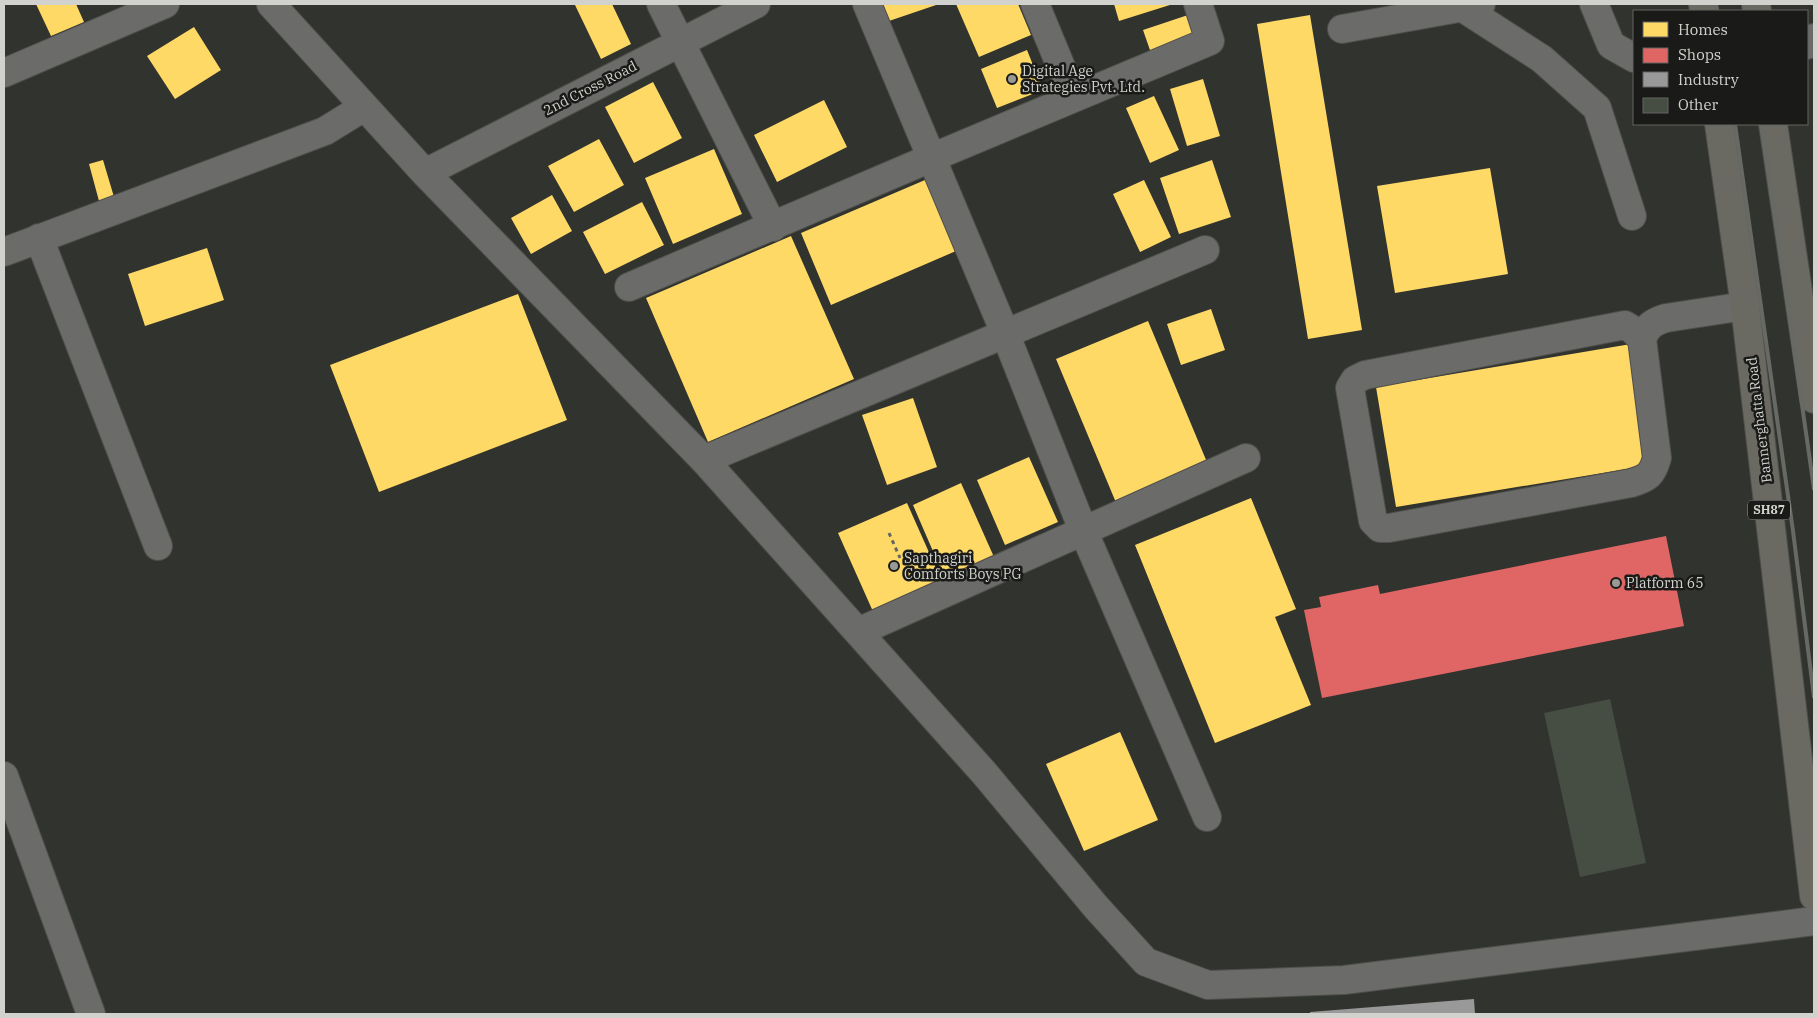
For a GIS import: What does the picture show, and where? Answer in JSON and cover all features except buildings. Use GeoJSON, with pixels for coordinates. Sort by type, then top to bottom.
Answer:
{"type":"FeatureCollection","features":[{"type":"Feature","properties":{"kind":"main road","name":"Bannerghatta Road"},"geometry":{"type":"LineString","coordinates":[[1719,125],[1745,306],[1814,896]]}},
{"type":"Feature","properties":{"kind":"main road"},"geometry":{"type":"LineString","coordinates":[[1773,125],[1810,336],[1814,399]]}},
{"type":"Feature","properties":{"kind":"street"},"geometry":{"type":"LineString","coordinates":[[4,73],[165,4]]}},
{"type":"Feature","properties":{"kind":"street"},"geometry":{"type":"LineString","coordinates":[[271,4],[425,173],[704,460],[985,774],[1096,907],[1146,962],[1208,985],[1344,980],[1814,921]]}},
{"type":"Feature","properties":{"kind":"street"},"geometry":{"type":"LineString","coordinates":[[661,4],[773,227]]}},
{"type":"Feature","properties":{"kind":"street","name":"2nd Cross Road"},"geometry":{"type":"LineString","coordinates":[[425,173],[756,4]]}},
{"type":"Feature","properties":{"kind":"street"},"geometry":{"type":"LineString","coordinates":[[867,4],[1004,333],[1083,530],[1207,817]]}},
{"type":"Feature","properties":{"kind":"street"},"geometry":{"type":"LineString","coordinates":[[1034,4],[1074,98]]}},
{"type":"Feature","properties":{"kind":"street"},"geometry":{"type":"LineString","coordinates":[[629,287],[1210,41],[1198,4]]}},
{"type":"Feature","properties":{"kind":"street"},"geometry":{"type":"LineString","coordinates":[[1594,4],[1611,45],[1633,57]]}},
{"type":"Feature","properties":{"kind":"street"},"geometry":{"type":"LineString","coordinates":[[1342,29],[1474,6],[1542,59],[1596,108],[1632,216]]}},
{"type":"Feature","properties":{"kind":"street"},"geometry":{"type":"LineString","coordinates":[[4,252],[325,130],[364,106]]}},
{"type":"Feature","properties":{"kind":"street"},"geometry":{"type":"LineString","coordinates":[[39,238],[158,546]]}},
{"type":"Feature","properties":{"kind":"street"},"geometry":{"type":"LineString","coordinates":[[704,460],[1205,250]]}},
{"type":"Feature","properties":{"kind":"street"},"geometry":{"type":"LineString","coordinates":[[1642,339],[1633,330],[1625,326],[1365,375],[1355,380],[1350,388],[1373,521],[1380,528],[1389,528],[1631,483],[1643,479],[1653,471],[1657,458],[1642,339],[1646,328],[1657,321],[1745,306]]}},
{"type":"Feature","properties":{"kind":"street"},"geometry":{"type":"LineString","coordinates":[[858,632],[1246,458]]}},
{"type":"Feature","properties":{"kind":"street"},"geometry":{"type":"LineString","coordinates":[[4,776],[91,1014]]}},
{"type":"Feature","properties":{"kind":"path"},"geometry":{"type":"LineString","coordinates":[[890,533],[900,558]]}},
{"type":"Feature","properties":{"kind":"railway"},"geometry":{"type":"LineString","coordinates":[[1716,4],[1717,10]]}},
{"type":"Feature","properties":{"kind":"railway"},"geometry":{"type":"LineString","coordinates":[[1744,4],[1745,10]]}},
{"type":"Feature","properties":{"kind":"railway"},"geometry":{"type":"LineString","coordinates":[[1735,125],[1793,531],[1814,697]]}},
{"type":"Feature","properties":{"kind":"railway"},"geometry":{"type":"LineString","coordinates":[[1762,125],[1814,489]]}},
{"type":"Feature","properties":{"kind":"place","name":"Digital Age Strategies Pvt. Ltd."},"geometry":{"type":"Point","coordinates":[1012,79]}},
{"type":"Feature","properties":{"kind":"place","name":"Sapthagiri Comforts Boys PG"},"geometry":{"type":"Point","coordinates":[894,566]}},
{"type":"Feature","properties":{"kind":"place","name":"Platform 65"},"geometry":{"type":"Point","coordinates":[1616,583]}}]}
